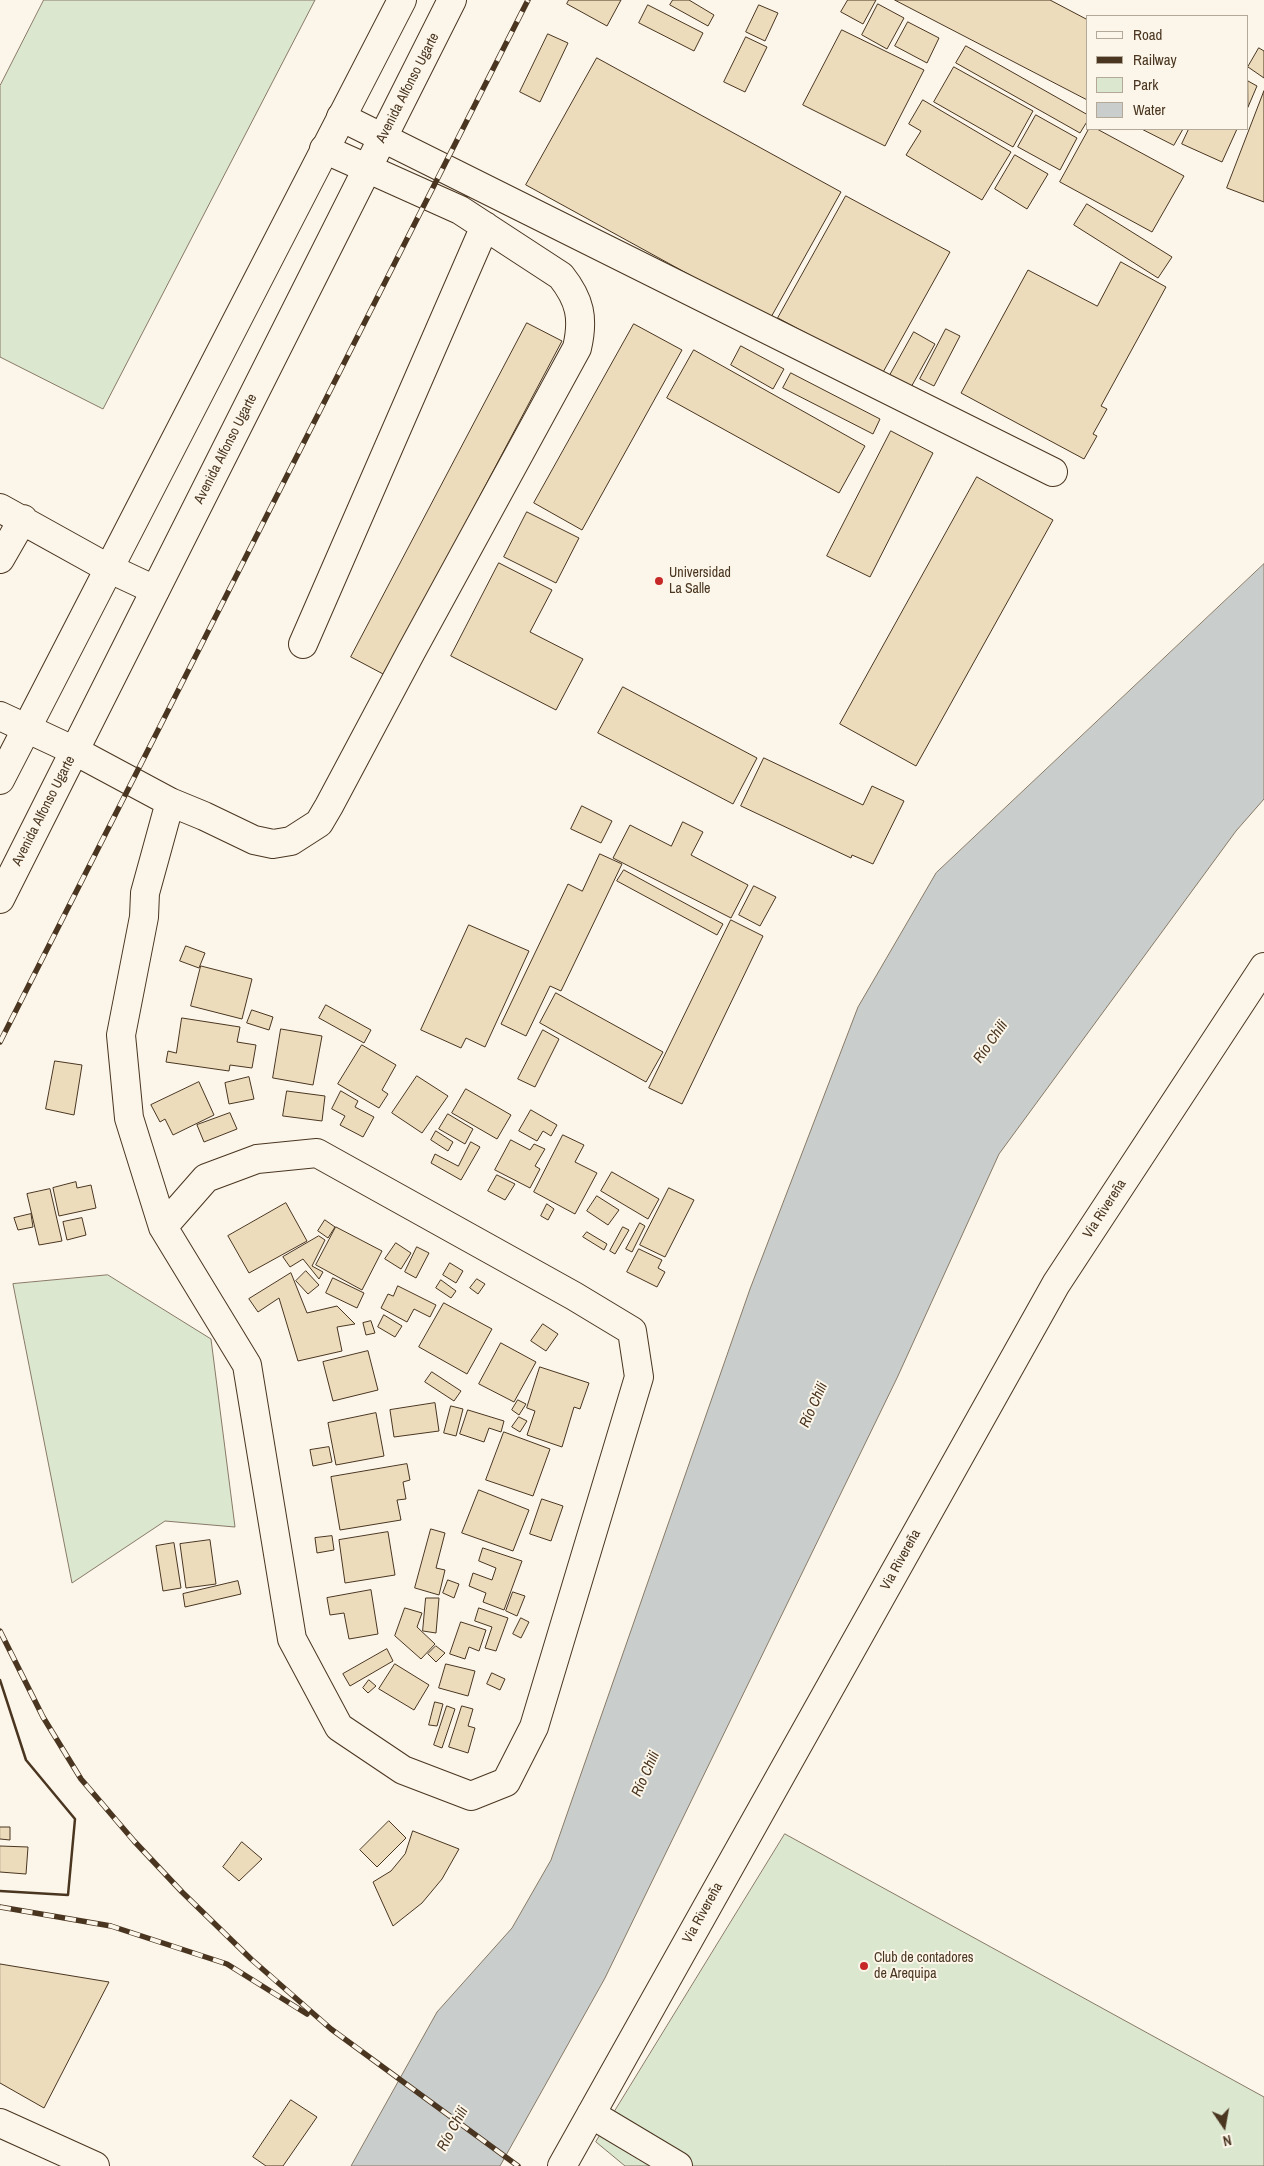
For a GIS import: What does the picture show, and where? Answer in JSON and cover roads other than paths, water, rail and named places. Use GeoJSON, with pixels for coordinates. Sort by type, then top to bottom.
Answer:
{"type":"FeatureCollection","features":[{"type":"Feature","properties":{"kind":"street"},"geometry":{"type":"LineString","coordinates":[[0,780],[402,0]]}},
{"type":"Feature","properties":{"kind":"street","name":"Avenida Alfonso Ugarte"},"geometry":{"type":"LineString","coordinates":[[0,899],[452,0]]}},
{"type":"Feature","properties":{"kind":"street"},"geometry":{"type":"LineString","coordinates":[[341,117],[1053,472]]}},
{"type":"Feature","properties":{"kind":"street"},"geometry":{"type":"LineString","coordinates":[[0,716],[170,802],[254,840],[273,844],[291,841],[308,832],[319,823],[329,806],[410,652],[577,348],[582,318],[572,290],[561,276],[485,226],[460,210],[324,149]]}},
{"type":"Feature","properties":{"kind":"street"},"geometry":{"type":"LineString","coordinates":[[303,644],[485,226]]}},
{"type":"Feature","properties":{"kind":"street"},"geometry":{"type":"LineString","coordinates":[[0,559],[11,514],[108,568],[155,590]]}},
{"type":"Feature","properties":{"kind":"street"},"geometry":{"type":"LineString","coordinates":[[163,1227],[206,1178],[257,1158],[317,1153],[566,1291],[632,1331],[639,1377],[534,1727],[506,1782],[471,1796],[403,1770],[339,1727],[292,1639],[248,1365],[163,1227],[129,1118],[121,1035],[144,917],[145,893],[170,802]]}},
{"type":"Feature","properties":{"kind":"street","name":"Via Rivereña"},"geometry":{"type":"LineString","coordinates":[[562,2166],[1056,1284],[1264,967]]}},
{"type":"Feature","properties":{"kind":"street"},"geometry":{"type":"LineString","coordinates":[[591,2114],[678,2166]]}},
{"type":"Feature","properties":{"kind":"street"},"geometry":{"type":"LineString","coordinates":[[0,2124],[94,2166]]}},
{"type":"Feature","properties":{"kind":"water","name":"Río Chili"},"geometry":{"type":"Polygon","coordinates":[[[1264,564],[1264,799],[1236,831],[999,1154],[897,1378],[605,1978],[500,2166],[351,2166],[437,2012],[512,1928],[551,1860],[750,1289],[858,1007],[936,873],[1264,564]]]}},
{"type":"Feature","properties":{"kind":"railway"},"geometry":{"type":"LineString","coordinates":[[0,1042],[528,0]]}},
{"type":"Feature","properties":{"kind":"railway"},"geometry":{"type":"LineString","coordinates":[[0,1631],[43,1717],[81,1779],[134,1841],[182,1892],[251,1959],[331,2029],[518,2166]]}},
{"type":"Feature","properties":{"kind":"railway"},"geometry":{"type":"LineString","coordinates":[[0,1907],[111,1926],[227,1964],[307,2014]]}},
{"type":"Feature","properties":{"kind":"place","name":"Universidad La Salle"},"geometry":{"type":"Point","coordinates":[659,581]}},
{"type":"Feature","properties":{"kind":"place","name":"Club de contadores de Arequipa"},"geometry":{"type":"Point","coordinates":[864,1966]}}]}
